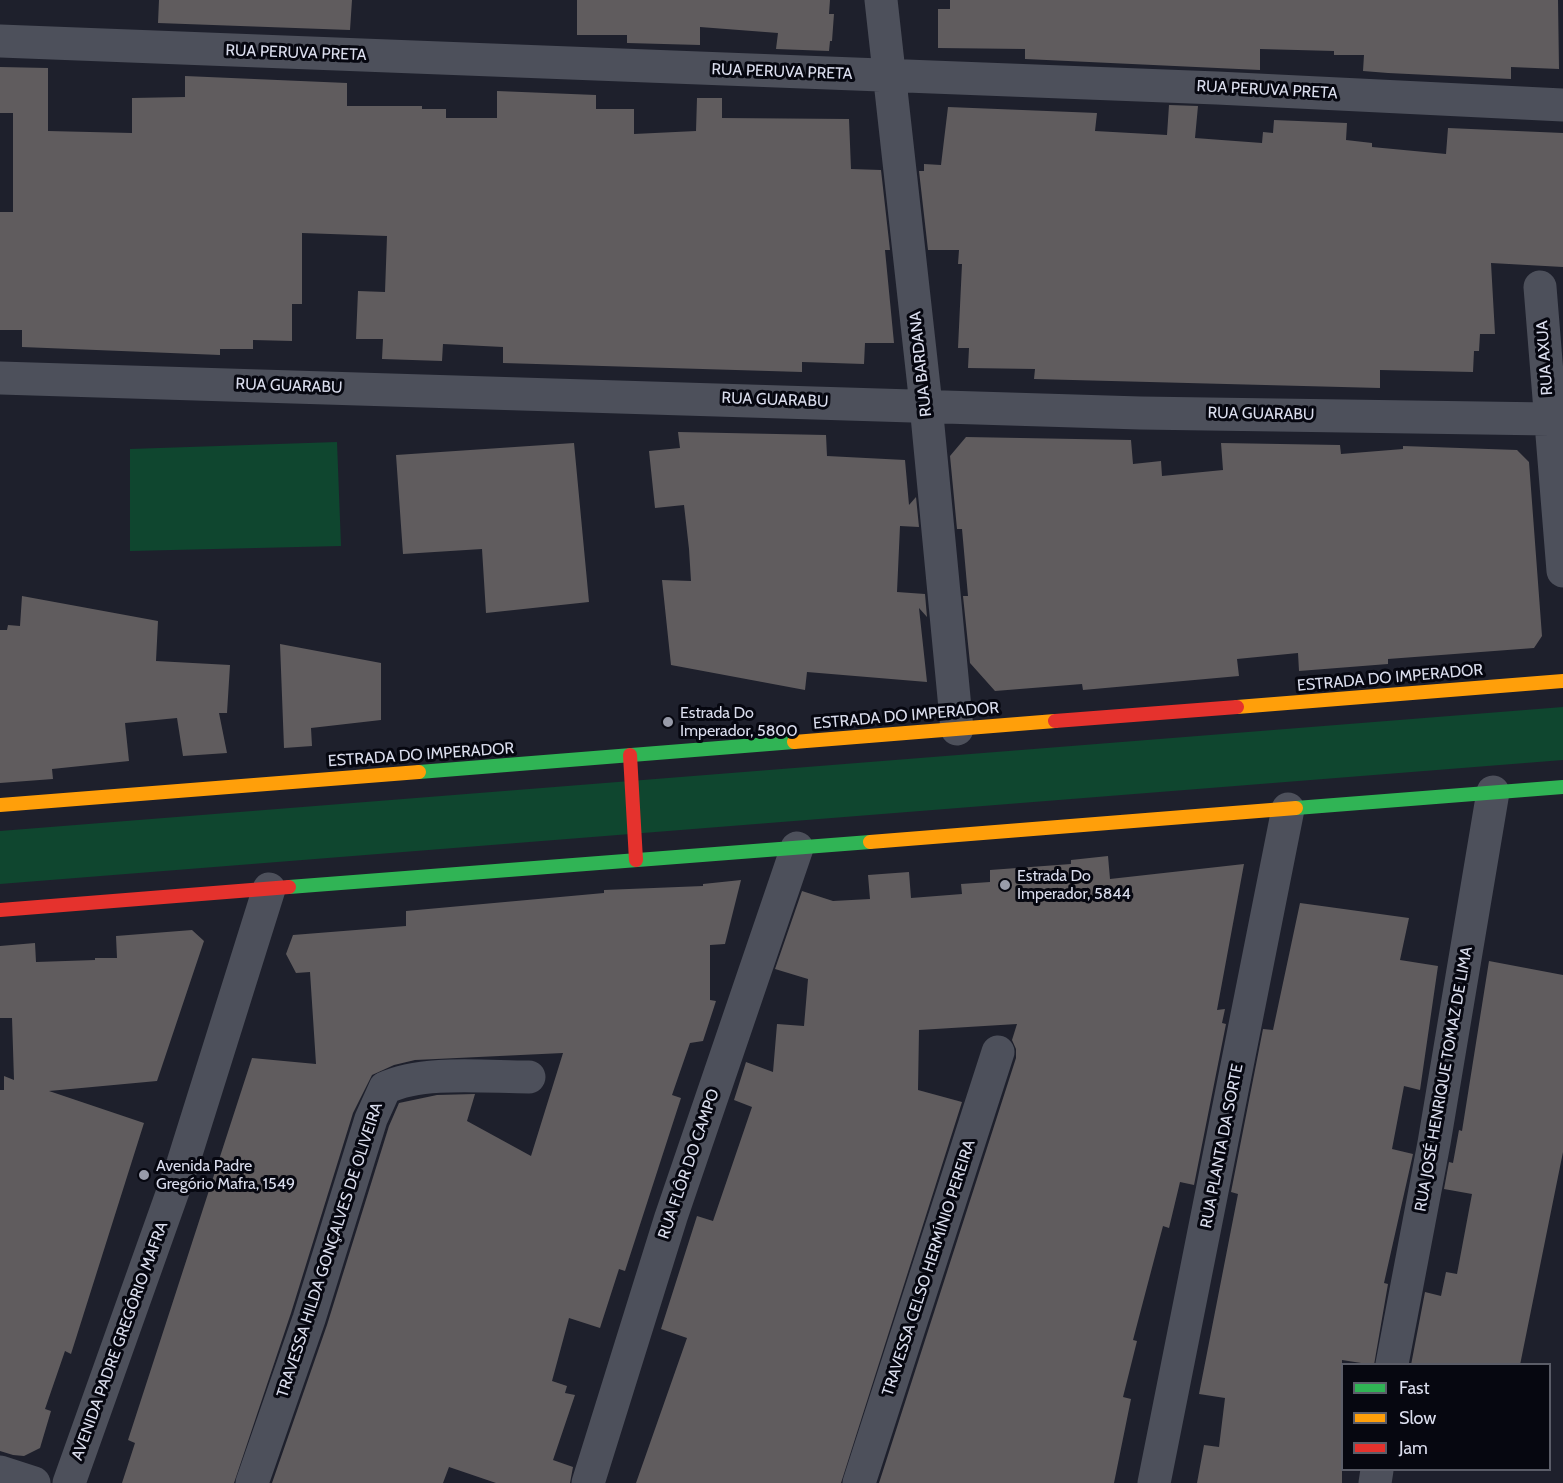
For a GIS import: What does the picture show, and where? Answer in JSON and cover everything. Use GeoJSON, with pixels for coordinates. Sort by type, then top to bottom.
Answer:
{"type":"FeatureCollection","features":[{"type":"Feature","properties":{"kind":"main road","name":"ESTRADA DO IMPERADOR"},"geometry":{"type":"LineString","coordinates":[[0,805],[1563,681]]}},
{"type":"Feature","properties":{"kind":"main road"},"geometry":{"type":"LineString","coordinates":[[630,755],[636,860]]}},
{"type":"Feature","properties":{"kind":"main road"},"geometry":{"type":"LineString","coordinates":[[0,910],[1563,787]]}},
{"type":"Feature","properties":{"kind":"street","name":"RUA BARDANA"},"geometry":{"type":"LineString","coordinates":[[881,0],[926,405],[957,729]]}},
{"type":"Feature","properties":{"kind":"street","name":"RUA PERUVA PRETA"},"geometry":{"type":"LineString","coordinates":[[0,40],[1216,88],[1563,105]]}},
{"type":"Feature","properties":{"kind":"street","name":"RUA AXUA"},"geometry":{"type":"LineString","coordinates":[[1540,287],[1563,572]]}},
{"type":"Feature","properties":{"kind":"street","name":"RUA GUARABU"},"geometry":{"type":"LineString","coordinates":[[0,378],[1140,413],[1550,419]]}},
{"type":"Feature","properties":{"kind":"street","name":"RUA JOSÉ HENRIQUE TOMAZ DE LIMA"},"geometry":{"type":"LineString","coordinates":[[1392,1363],[1434,1143],[1493,792]]}},
{"type":"Feature","properties":{"kind":"street","name":"RUA PLANTA DA SORTE"},"geometry":{"type":"LineString","coordinates":[[1154,1483],[1288,809]]}},
{"type":"Feature","properties":{"kind":"street","name":"RUA FLÔR DO CAMPO"},"geometry":{"type":"LineString","coordinates":[[588,1483],[671,1217],[798,848]]}},
{"type":"Feature","properties":{"kind":"street","name":"AVENIDA PADRE GREGÓRIO MAFRA"},"geometry":{"type":"LineString","coordinates":[[69,1483],[183,1163],[269,889]]}},
{"type":"Feature","properties":{"kind":"street","name":"TRAVESSA CELSO HERMÍNIO PEREIRA"},"geometry":{"type":"LineString","coordinates":[[859,1483],[998,1052]]}},
{"type":"Feature","properties":{"kind":"street","name":"TRAVESSA HILDA GONÇALVES DE OLIVEIRA"},"geometry":{"type":"LineString","coordinates":[[252,1483],[305,1329],[371,1119],[385,1088],[397,1082],[416,1079],[528,1077]]}},
{"type":"Feature","properties":{"kind":"street"},"geometry":{"type":"LineString","coordinates":[[0,1472],[34,1483]]}},
{"type":"Feature","properties":{"kind":"green space"},"geometry":{"type":"Polygon","coordinates":[[[337,442],[341,546],[130,551],[130,449],[337,442]]]}},
{"type":"Feature","properties":{"kind":"green space"},"geometry":{"type":"Polygon","coordinates":[[[1563,707],[1563,760],[0,884],[0,831],[1563,707]]]}},
{"type":"Feature","properties":{"kind":"building"},"geometry":{"type":"Polygon","coordinates":[[[159,0],[352,0],[350,30],[158,23],[159,0]]]}},
{"type":"Feature","properties":{"kind":"building"},"geometry":{"type":"Polygon","coordinates":[[[577,0],[830,0],[829,14],[834,14],[832,41],[830,41],[829,51],[776,49],[778,33],[700,27],[700,45],[627,43],[627,35],[577,35],[577,0]]]}},
{"type":"Feature","properties":{"kind":"building"},"geometry":{"type":"Polygon","coordinates":[[[950,0],[1558,0],[1559,69],[1511,67],[1511,79],[1388,73],[1363,71],[1364,55],[1334,55],[1334,51],[1260,49],[1260,70],[1025,59],[1025,49],[938,48],[938,9],[950,9],[950,0]]]}},
{"type":"Feature","properties":{"kind":"building"},"geometry":{"type":"Polygon","coordinates":[[[0,67],[48,68],[48,131],[132,133],[132,98],[185,97],[185,76],[347,83],[347,106],[422,106],[422,109],[446,109],[446,118],[497,118],[497,91],[596,95],[596,109],[634,109],[634,134],[696,131],[697,98],[722,98],[722,118],[849,119],[851,169],[881,170],[890,250],[885,250],[894,343],[865,343],[864,364],[802,362],[802,372],[503,363],[503,347],[443,344],[442,361],[382,359],[383,339],[356,339],[358,291],[385,292],[387,236],[302,233],[302,304],[292,304],[292,341],[253,340],[253,349],[220,349],[220,355],[22,347],[22,330],[0,330],[0,212],[13,212],[13,113],[0,113],[0,67]]]}},
{"type":"Feature","properties":{"kind":"building"},"geometry":{"type":"Polygon","coordinates":[[[1169,105],[1198,106],[1195,138],[1262,143],[1263,132],[1273,133],[1274,120],[1347,123],[1346,140],[1372,143],[1372,147],[1446,154],[1448,128],[1563,133],[1563,267],[1491,263],[1495,334],[1480,334],[1479,351],[1474,351],[1473,372],[1380,370],[1380,388],[1034,379],[1035,369],[968,368],[969,348],[958,348],[962,264],[958,264],[959,250],[928,250],[919,171],[924,171],[924,164],[941,165],[948,107],[1097,113],[1095,131],[1167,135],[1169,105]]]}},
{"type":"Feature","properties":{"kind":"building"},"geometry":{"type":"Polygon","coordinates":[[[678,432],[826,435],[827,456],[905,460],[909,505],[916,497],[919,527],[900,526],[897,592],[925,594],[927,617],[919,608],[927,682],[807,672],[805,690],[671,665],[662,580],[691,581],[689,549],[684,505],[655,508],[649,451],[680,448],[678,432]]]}},
{"type":"Feature","properties":{"kind":"building"},"geometry":{"type":"Polygon","coordinates":[[[966,437],[1131,440],[1133,464],[1161,461],[1162,476],[1223,470],[1221,443],[1340,445],[1341,454],[1403,449],[1403,446],[1517,450],[1529,462],[1542,636],[1534,648],[1388,659],[1388,664],[1299,671],[1298,653],[1237,659],[1239,676],[1083,690],[1082,684],[995,691],[970,663],[963,596],[968,596],[962,529],[957,529],[950,456],[966,437]]]}},
{"type":"Feature","properties":{"kind":"building"},"geometry":{"type":"Polygon","coordinates":[[[574,443],[589,602],[486,613],[482,549],[403,554],[396,455],[574,443]]]}},
{"type":"Feature","properties":{"kind":"building"},"geometry":{"type":"Polygon","coordinates":[[[22,596],[158,621],[156,661],[230,665],[227,713],[219,713],[227,753],[183,756],[177,718],[125,723],[129,761],[52,769],[53,779],[0,783],[0,630],[7,630],[8,625],[20,626],[22,596]]]}},
{"type":"Feature","properties":{"kind":"building"},"geometry":{"type":"Polygon","coordinates":[[[280,644],[381,663],[381,720],[311,728],[312,746],[284,748],[280,644]]]}},
{"type":"Feature","properties":{"kind":"building"},"geometry":{"type":"Polygon","coordinates":[[[1108,856],[1110,879],[1244,864],[1217,1010],[1225,1009],[1222,1023],[1226,1024],[1194,1185],[1180,1182],[1169,1228],[1163,1226],[1133,1340],[1137,1341],[1123,1397],[1131,1399],[1114,1483],[879,1483],[1016,1058],[1016,1049],[1012,1040],[1017,1024],[919,1030],[918,1090],[962,1102],[841,1483],[636,1483],[687,1338],[661,1329],[697,1216],[713,1221],[752,1107],[734,1100],[746,1062],[773,1072],[777,1024],[804,1026],[808,979],[775,969],[802,891],[833,901],[870,899],[868,875],[909,872],[911,898],[962,894],[961,884],[990,882],[990,870],[1071,864],[1071,860],[1108,856]]]}},
{"type":"Feature","properties":{"kind":"building"},"geometry":{"type":"Polygon","coordinates":[[[741,880],[725,944],[710,945],[710,1000],[716,1001],[703,1041],[690,1043],[672,1095],[681,1098],[625,1271],[619,1269],[600,1328],[569,1318],[552,1381],[567,1386],[565,1393],[575,1395],[553,1460],[573,1467],[570,1483],[496,1483],[449,1467],[443,1483],[272,1483],[327,1325],[389,1126],[399,1103],[437,1095],[475,1094],[467,1121],[531,1156],[563,1053],[415,1060],[394,1065],[372,1075],[353,1113],[291,1313],[234,1483],[122,1483],[135,1443],[128,1440],[252,1058],[316,1064],[310,972],[296,973],[286,954],[293,935],[406,926],[406,911],[604,893],[604,890],[703,886],[703,884],[741,880]]]}},
{"type":"Feature","properties":{"kind":"building"},"geometry":{"type":"Polygon","coordinates":[[[1300,903],[1409,918],[1400,960],[1438,966],[1420,1090],[1404,1086],[1392,1149],[1413,1154],[1384,1283],[1388,1284],[1374,1363],[1342,1360],[1341,1363],[1342,1483],[1197,1483],[1204,1445],[1219,1447],[1225,1398],[1199,1394],[1238,1194],[1231,1192],[1263,1029],[1273,1030],[1300,903]]]}},
{"type":"Feature","properties":{"kind":"building"},"geometry":{"type":"Polygon","coordinates":[[[192,930],[204,941],[157,1081],[49,1091],[144,1123],[71,1354],[65,1351],[45,1409],[51,1411],[40,1448],[24,1456],[0,1451],[0,1090],[4,1090],[4,1076],[14,1080],[12,1018],[0,1018],[0,946],[35,943],[36,962],[95,960],[95,958],[117,958],[116,936],[192,930]]]}},
{"type":"Feature","properties":{"kind":"building"},"geometry":{"type":"Polygon","coordinates":[[[1489,961],[1563,975],[1563,1152],[1520,1363],[1411,1363],[1425,1292],[1441,1296],[1446,1272],[1457,1274],[1472,1194],[1444,1189],[1449,1162],[1453,1163],[1459,1130],[1462,1131],[1489,961]]]}},
{"type":"Feature","properties":{"kind":"traffic: fast"},"geometry":{"type":"LineString","coordinates":[[419,772],[794,742]]}},
{"type":"Feature","properties":{"kind":"traffic: fast"},"geometry":{"type":"LineString","coordinates":[[1296,808],[1563,787]]}},
{"type":"Feature","properties":{"kind":"traffic: fast"},"geometry":{"type":"LineString","coordinates":[[289,887],[870,842]]}},
{"type":"Feature","properties":{"kind":"traffic: slow"},"geometry":{"type":"LineString","coordinates":[[1237,707],[1563,681]]}},
{"type":"Feature","properties":{"kind":"traffic: slow"},"geometry":{"type":"LineString","coordinates":[[794,742],[1055,721]]}},
{"type":"Feature","properties":{"kind":"traffic: slow"},"geometry":{"type":"LineString","coordinates":[[0,805],[419,772]]}},
{"type":"Feature","properties":{"kind":"traffic: slow"},"geometry":{"type":"LineString","coordinates":[[870,842],[1296,808]]}},
{"type":"Feature","properties":{"kind":"traffic: jam"},"geometry":{"type":"LineString","coordinates":[[1055,721],[1237,707]]}},
{"type":"Feature","properties":{"kind":"traffic: jam"},"geometry":{"type":"LineString","coordinates":[[630,755],[636,860]]}},
{"type":"Feature","properties":{"kind":"traffic: jam"},"geometry":{"type":"LineString","coordinates":[[0,910],[289,887]]}},
{"type":"Feature","properties":{"kind":"place","name":"Estrada Do Imperador, 5800"},"geometry":{"type":"Point","coordinates":[668,722]}},
{"type":"Feature","properties":{"kind":"place","name":"Estrada Do Imperador, 5844"},"geometry":{"type":"Point","coordinates":[1005,885]}},
{"type":"Feature","properties":{"kind":"place","name":"Avenida Padre Gregório Mafra, 1549"},"geometry":{"type":"Point","coordinates":[144,1175]}}]}
